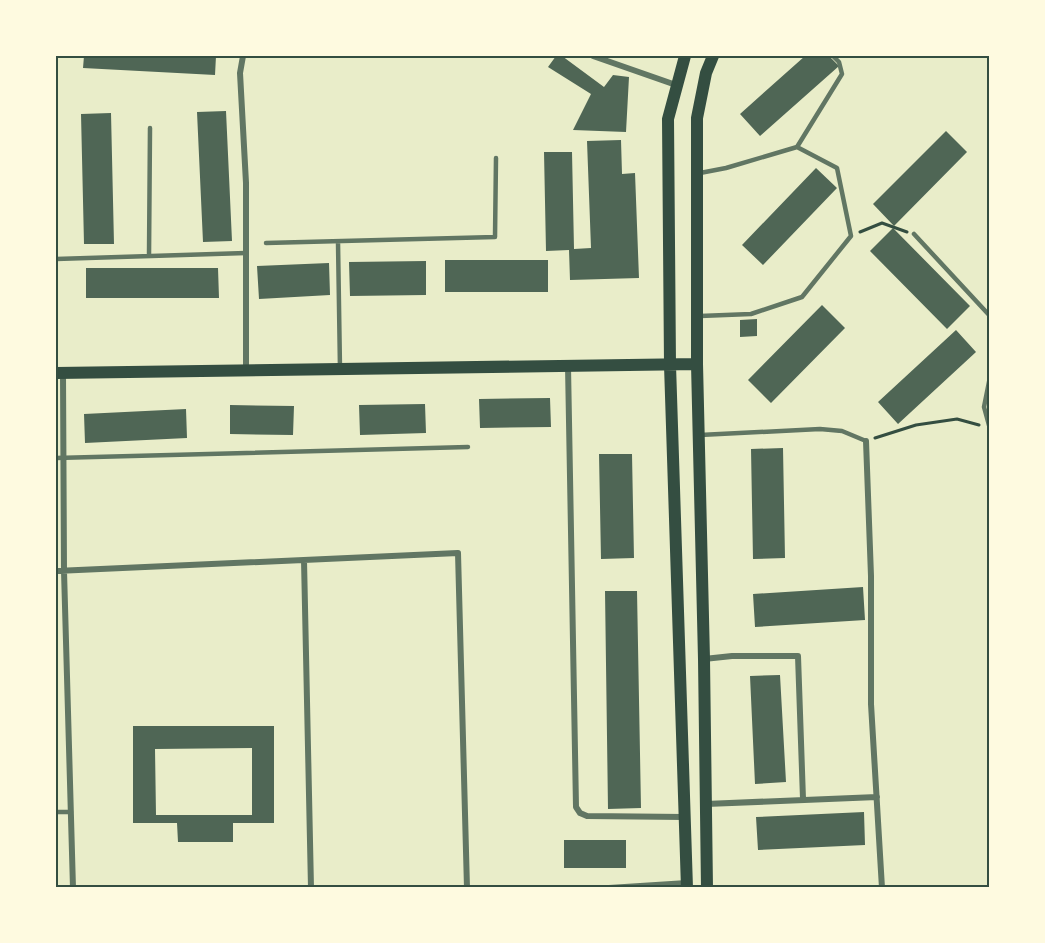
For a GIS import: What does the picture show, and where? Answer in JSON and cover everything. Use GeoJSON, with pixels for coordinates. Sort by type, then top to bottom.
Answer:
{"type":"FeatureCollection","features":[{"type":"Feature","properties":{"kind":"main road"},"geometry":{"type":"LineString","coordinates":[[685,56],[668,119],[670,365],[687,886]]}},
{"type":"Feature","properties":{"kind":"main road"},"geometry":{"type":"LineString","coordinates":[[707,888],[697,364],[697,118],[706,73],[713,56]]}},
{"type":"Feature","properties":{"kind":"main road"},"geometry":{"type":"LineString","coordinates":[[59,373],[697,364]]}},
{"type":"Feature","properties":{"kind":"street"},"geometry":{"type":"LineString","coordinates":[[243,56],[240,74],[246,183],[246,370]]}},
{"type":"Feature","properties":{"kind":"street"},"geometry":{"type":"LineString","coordinates":[[593,56],[676,85]]}},
{"type":"Feature","properties":{"kind":"street"},"geometry":{"type":"LineString","coordinates":[[568,366],[576,807],[580,813],[587,816],[685,818]]}},
{"type":"Feature","properties":{"kind":"street"},"geometry":{"type":"LineString","coordinates":[[59,373],[73,888]]}},
{"type":"Feature","properties":{"kind":"street"},"geometry":{"type":"LineString","coordinates":[[866,441],[871,576],[871,704],[882,888]]}},
{"type":"Feature","properties":{"kind":"street"},"geometry":{"type":"LineString","coordinates":[[56,571],[458,553],[467,888]]}},
{"type":"Feature","properties":{"kind":"street"},"geometry":{"type":"LineString","coordinates":[[303,560],[311,888]]}},
{"type":"Feature","properties":{"kind":"street"},"geometry":{"type":"LineString","coordinates":[[704,659],[732,656],[798,656],[803,799]]}},
{"type":"Feature","properties":{"kind":"street"},"geometry":{"type":"LineString","coordinates":[[706,804],[877,797]]}},
{"type":"Feature","properties":{"kind":"street"},"geometry":{"type":"LineString","coordinates":[[609,888],[687,886]]}},
{"type":"Feature","properties":{"kind":"lane"},"geometry":{"type":"LineString","coordinates":[[697,173],[726,168],[797,147],[842,74],[839,62],[833,56]]}},
{"type":"Feature","properties":{"kind":"lane"},"geometry":{"type":"LineString","coordinates":[[149,256],[150,128]]}},
{"type":"Feature","properties":{"kind":"lane"},"geometry":{"type":"LineString","coordinates":[[697,316],[751,314],[802,297],[851,236],[837,168],[797,147]]}},
{"type":"Feature","properties":{"kind":"lane"},"geometry":{"type":"LineString","coordinates":[[266,243],[495,237],[496,158]]}},
{"type":"Feature","properties":{"kind":"lane"},"geometry":{"type":"LineString","coordinates":[[914,234],[990,316]]}},
{"type":"Feature","properties":{"kind":"lane"},"geometry":{"type":"LineString","coordinates":[[338,242],[340,369]]}},
{"type":"Feature","properties":{"kind":"lane"},"geometry":{"type":"LineString","coordinates":[[56,259],[246,253]]}},
{"type":"Feature","properties":{"kind":"lane"},"geometry":{"type":"LineString","coordinates":[[989,429],[984,407],[990,377]]}},
{"type":"Feature","properties":{"kind":"lane"},"geometry":{"type":"LineString","coordinates":[[699,435],[820,429],[842,431],[866,441]]}},
{"type":"Feature","properties":{"kind":"lane"},"geometry":{"type":"LineString","coordinates":[[56,458],[468,447]]}},
{"type":"Feature","properties":{"kind":"lane"},"geometry":{"type":"LineString","coordinates":[[56,812],[71,812]]}},
{"type":"Feature","properties":{"kind":"path"},"geometry":{"type":"LineString","coordinates":[[851,236],[882,223],[914,234]]}},
{"type":"Feature","properties":{"kind":"path"},"geometry":{"type":"LineString","coordinates":[[866,441],[916,425],[957,419],[989,429]]}},
{"type":"Feature","properties":{"kind":"building"},"geometry":{"type":"Polygon","coordinates":[[[84,56],[216,56],[215,75],[83,68],[84,56]]]}},
{"type":"Feature","properties":{"kind":"building"},"geometry":{"type":"Polygon","coordinates":[[[556,56],[562,56],[604,87],[613,75],[629,77],[626,132],[573,130],[591,94],[548,67],[556,56]]]}},
{"type":"Feature","properties":{"kind":"building"},"geometry":{"type":"Polygon","coordinates":[[[805,56],[829,56],[839,66],[760,136],[740,114],[805,56]]]}},
{"type":"Feature","properties":{"kind":"building"},"geometry":{"type":"Polygon","coordinates":[[[226,111],[232,241],[203,242],[197,112],[226,111]]]}},
{"type":"Feature","properties":{"kind":"building"},"geometry":{"type":"Polygon","coordinates":[[[111,113],[114,244],[84,244],[81,114],[111,113]]]}},
{"type":"Feature","properties":{"kind":"building"},"geometry":{"type":"Polygon","coordinates":[[[946,131],[967,152],[894,226],[873,204],[946,131]]]}},
{"type":"Feature","properties":{"kind":"building"},"geometry":{"type":"Polygon","coordinates":[[[621,140],[622,174],[635,173],[639,278],[570,280],[569,250],[546,251],[544,152],[572,152],[574,249],[591,248],[587,141],[621,140]]]}},
{"type":"Feature","properties":{"kind":"building"},"geometry":{"type":"Polygon","coordinates":[[[816,168],[837,188],[763,265],[742,245],[816,168]]]}},
{"type":"Feature","properties":{"kind":"building"},"geometry":{"type":"Polygon","coordinates":[[[893,228],[970,306],[947,329],[870,251],[893,228]]]}},
{"type":"Feature","properties":{"kind":"building"},"geometry":{"type":"Polygon","coordinates":[[[445,260],[548,260],[548,292],[445,292],[445,260]]]}},
{"type":"Feature","properties":{"kind":"building"},"geometry":{"type":"Polygon","coordinates":[[[426,261],[426,295],[350,296],[349,262],[426,261]]]}},
{"type":"Feature","properties":{"kind":"building"},"geometry":{"type":"Polygon","coordinates":[[[329,263],[330,295],[259,299],[257,266],[329,263]]]}},
{"type":"Feature","properties":{"kind":"building"},"geometry":{"type":"Polygon","coordinates":[[[86,268],[218,268],[219,298],[86,298],[86,268]]]}},
{"type":"Feature","properties":{"kind":"building"},"geometry":{"type":"Polygon","coordinates":[[[822,305],[845,328],[771,403],[748,380],[822,305]]]}},
{"type":"Feature","properties":{"kind":"building"},"geometry":{"type":"Polygon","coordinates":[[[757,319],[757,336],[740,337],[740,320],[757,319]]]}},
{"type":"Feature","properties":{"kind":"building"},"geometry":{"type":"Polygon","coordinates":[[[956,330],[976,352],[898,424],[878,402],[956,330]]]}},
{"type":"Feature","properties":{"kind":"building"},"geometry":{"type":"Polygon","coordinates":[[[550,398],[551,427],[480,428],[479,399],[550,398]]]}},
{"type":"Feature","properties":{"kind":"building"},"geometry":{"type":"Polygon","coordinates":[[[425,404],[426,433],[360,435],[359,405],[425,404]]]}},
{"type":"Feature","properties":{"kind":"building"},"geometry":{"type":"Polygon","coordinates":[[[230,405],[294,406],[293,435],[230,434],[230,405]]]}},
{"type":"Feature","properties":{"kind":"building"},"geometry":{"type":"Polygon","coordinates":[[[186,409],[187,438],[85,443],[84,414],[186,409]]]}},
{"type":"Feature","properties":{"kind":"building"},"geometry":{"type":"Polygon","coordinates":[[[783,448],[785,558],[753,559],[751,449],[783,448]]]}},
{"type":"Feature","properties":{"kind":"building"},"geometry":{"type":"Polygon","coordinates":[[[599,454],[632,454],[634,558],[601,559],[599,454]]]}},
{"type":"Feature","properties":{"kind":"building"},"geometry":{"type":"Polygon","coordinates":[[[863,587],[865,620],[755,627],[753,594],[863,587]]]}},
{"type":"Feature","properties":{"kind":"building"},"geometry":{"type":"Polygon","coordinates":[[[605,591],[637,591],[641,808],[608,809],[605,591]]]}},
{"type":"Feature","properties":{"kind":"building"},"geometry":{"type":"Polygon","coordinates":[[[780,675],[786,782],[755,784],[750,676],[780,675]]]}},
{"type":"Feature","properties":{"kind":"building"},"geometry":{"type":"Polygon","coordinates":[[[133,726],[274,726],[274,823],[233,823],[233,842],[178,842],[177,823],[133,823],[133,726]],[[252,748],[155,749],[156,815],[252,815],[252,748]]]}},
{"type":"Feature","properties":{"kind":"building"},"geometry":{"type":"Polygon","coordinates":[[[864,812],[865,845],[758,850],[756,817],[864,812]]]}},
{"type":"Feature","properties":{"kind":"building"},"geometry":{"type":"Polygon","coordinates":[[[564,840],[626,840],[626,868],[564,868],[564,840]]]}}]}
